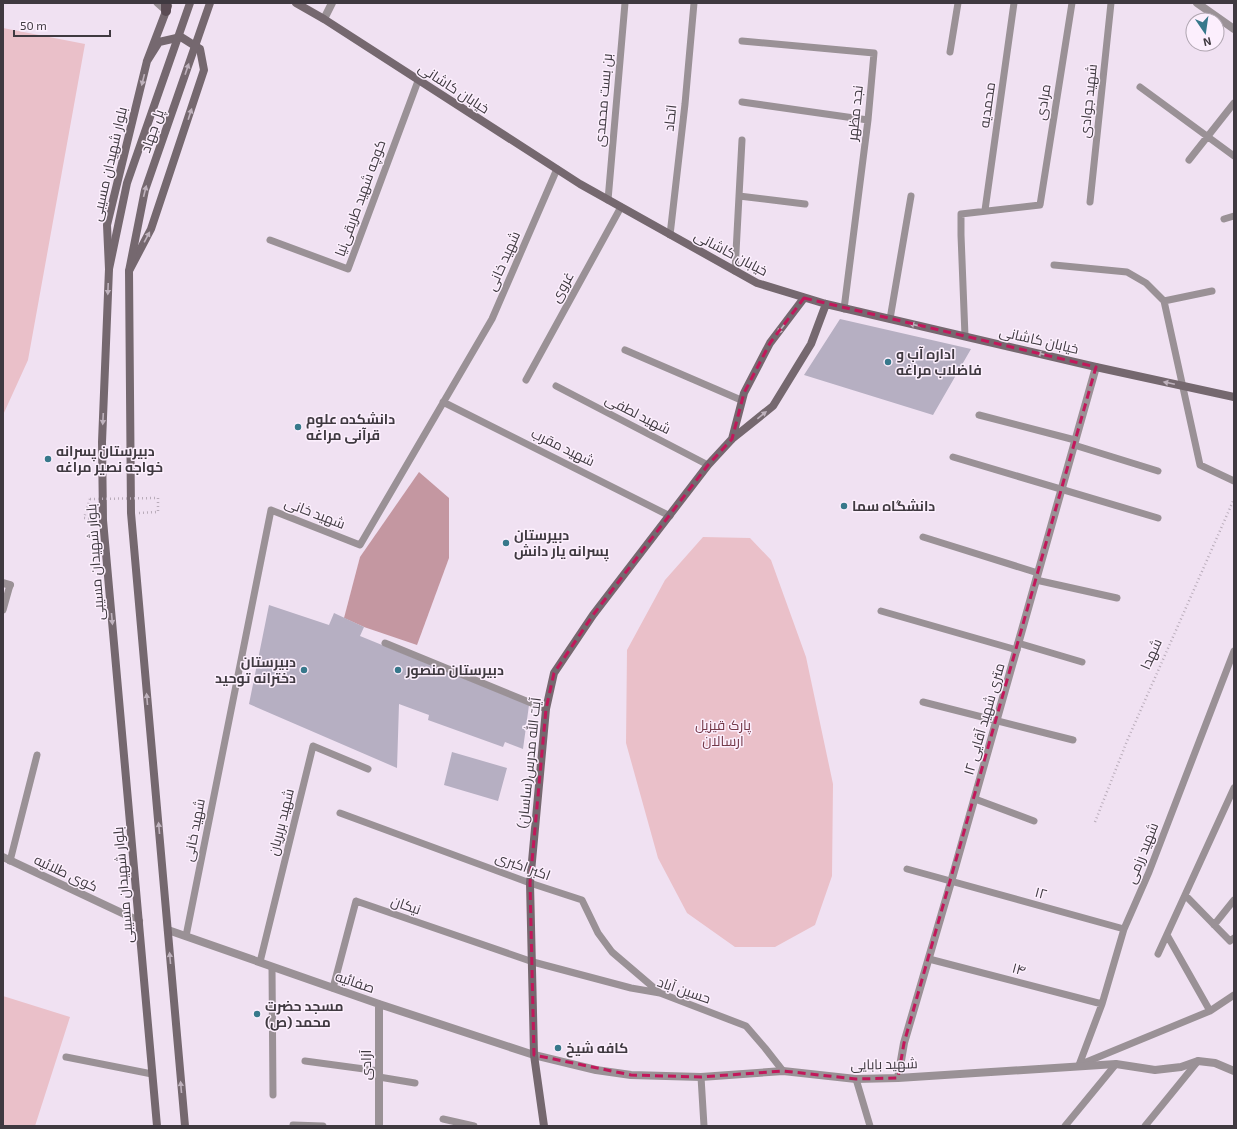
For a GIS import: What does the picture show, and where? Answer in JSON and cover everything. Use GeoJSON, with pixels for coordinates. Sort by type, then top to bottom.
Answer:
{"type":"FeatureCollection","features":[{"type":"Feature","properties":{"kind":"main road","name":"پل جهاد"},"geometry":{"type":"LineString","coordinates":[[109,269],[127,183],[190,3]]}},
{"type":"Feature","properties":{"kind":"main road","name":"پل جهاد"},"geometry":{"type":"LineString","coordinates":[[129,271],[145,190],[210,3]]}},
{"type":"Feature","properties":{"kind":"main road","name":"خیابان کاشانی"},"geometry":{"type":"LineString","coordinates":[[296,3],[324,19],[557,170],[756,283],[844,309],[1234,397]]}},
{"type":"Feature","properties":{"kind":"main road","name":"بلوار شهیدان مسیبی"},"geometry":{"type":"LineString","coordinates":[[157,1126],[103,520],[102,442],[109,269],[107,225],[147,61],[167,6]]}},
{"type":"Feature","properties":{"kind":"main road"},"geometry":{"type":"LineString","coordinates":[[147,61],[159,42],[180,37],[200,49],[204,70],[151,230],[129,271],[131,513],[185,1126]]}},
{"type":"Feature","properties":{"kind":"main road","name":"آیت الله مدرس(ساسان)"},"geometry":{"type":"LineString","coordinates":[[732,439],[741,400],[770,343],[804,298]]}},
{"type":"Feature","properties":{"kind":"main road","name":"آیت الله مدرس(ساسان)"},"geometry":{"type":"LineString","coordinates":[[544,1126],[534,1055],[530,883],[546,709],[554,673],[593,615],[708,465],[732,439],[773,406],[796,372],[811,344],[826,304]]}},
{"type":"Feature","properties":{"kind":"street"},"geometry":{"type":"LineString","coordinates":[[324,19],[332,3]]}},
{"type":"Feature","properties":{"kind":"street"},"geometry":{"type":"LineString","coordinates":[[1197,3],[1234,29]]}},
{"type":"Feature","properties":{"kind":"street","name":"۱۲ متری شهید آقایی"},"geometry":{"type":"LineString","coordinates":[[898,1078],[904,1043],[952,882],[1096,367]]}},
{"type":"Feature","properties":{"kind":"street","name":"کوی طلائیه"},"geometry":{"type":"LineString","coordinates":[[7,859],[139,921]]}},
{"type":"Feature","properties":{"kind":"street","name":"صفائیه"},"geometry":{"type":"LineString","coordinates":[[168,930],[379,1004],[534,1055]]}},
{"type":"Feature","properties":{"kind":"street","name":"آزادی"},"geometry":{"type":"LineString","coordinates":[[379,1004],[379,1126]]}},
{"type":"Feature","properties":{"kind":"street","name":"شهید بابایی"},"geometry":{"type":"LineString","coordinates":[[534,1055],[596,1070],[624,1074],[701,1077],[783,1071],[856,1079],[898,1078],[1079,1065],[1116,1064],[1155,1070],[1182,1067],[1198,1062],[1215,1063],[1234,1071]]}},
{"type":"Feature","properties":{"kind":"lane"},"geometry":{"type":"LineString","coordinates":[[157,3],[167,6]]}},
{"type":"Feature","properties":{"kind":"lane","name":"بن بست محمدی"},"geometry":{"type":"LineString","coordinates":[[608,200],[625,3]]}},
{"type":"Feature","properties":{"kind":"lane","name":"اتحاد"},"geometry":{"type":"LineString","coordinates":[[670,235],[685,104],[694,3]]}},
{"type":"Feature","properties":{"kind":"lane"},"geometry":{"type":"LineString","coordinates":[[950,52],[958,3]]}},
{"type":"Feature","properties":{"kind":"lane","name":"محمدیه"},"geometry":{"type":"LineString","coordinates":[[985,210],[1014,3]]}},
{"type":"Feature","properties":{"kind":"lane","name":"مرادی"},"geometry":{"type":"LineString","coordinates":[[985,210],[1040,205],[1072,3]]}},
{"type":"Feature","properties":{"kind":"lane","name":"شهید جوادی"},"geometry":{"type":"LineString","coordinates":[[1090,202],[1111,3]]}},
{"type":"Feature","properties":{"kind":"lane","name":"نجد مظهر"},"geometry":{"type":"LineString","coordinates":[[742,41],[874,52],[868,120],[844,309]]}},
{"type":"Feature","properties":{"kind":"lane","name":"کوچه شهید طریقی‌نیا"},"geometry":{"type":"LineString","coordinates":[[270,240],[348,269],[418,81]]}},
{"type":"Feature","properties":{"kind":"lane"},"geometry":{"type":"LineString","coordinates":[[1140,87],[1234,156]]}},
{"type":"Feature","properties":{"kind":"lane"},"geometry":{"type":"LineString","coordinates":[[742,102],[868,120]]}},
{"type":"Feature","properties":{"kind":"lane"},"geometry":{"type":"LineString","coordinates":[[1189,160],[1234,103]]}},
{"type":"Feature","properties":{"kind":"lane"},"geometry":{"type":"LineString","coordinates":[[735,271],[742,140]]}},
{"type":"Feature","properties":{"kind":"lane","name":"شهید خانی"},"geometry":{"type":"LineString","coordinates":[[186,936],[270,510],[360,544],[492,319],[557,170]]}},
{"type":"Feature","properties":{"kind":"lane"},"geometry":{"type":"LineString","coordinates":[[739,196],[805,204]]}},
{"type":"Feature","properties":{"kind":"lane"},"geometry":{"type":"LineString","coordinates":[[890,319],[911,196]]}},
{"type":"Feature","properties":{"kind":"lane","name":"غروی"},"geometry":{"type":"LineString","coordinates":[[526,380],[621,207]]}},
{"type":"Feature","properties":{"kind":"lane"},"geometry":{"type":"LineString","coordinates":[[965,336],[961,214],[985,210]]}},
{"type":"Feature","properties":{"kind":"lane"},"geometry":{"type":"LineString","coordinates":[[1224,219],[1234,216]]}},
{"type":"Feature","properties":{"kind":"lane"},"geometry":{"type":"LineString","coordinates":[[1054,265],[1127,272],[1146,284],[1164,301],[1200,465],[1234,481]]}},
{"type":"Feature","properties":{"kind":"lane"},"geometry":{"type":"LineString","coordinates":[[1164,301],[1212,291]]}},
{"type":"Feature","properties":{"kind":"lane"},"geometry":{"type":"LineString","coordinates":[[624,350],[741,400]]}},
{"type":"Feature","properties":{"kind":"lane","name":"شهید لطفی"},"geometry":{"type":"LineString","coordinates":[[556,386],[708,465]]}},
{"type":"Feature","properties":{"kind":"lane","name":"شهید مقرب"},"geometry":{"type":"LineString","coordinates":[[443,402],[670,516]]}},
{"type":"Feature","properties":{"kind":"lane"},"geometry":{"type":"LineString","coordinates":[[979,414],[1075,442],[1158,471]]}},
{"type":"Feature","properties":{"kind":"lane"},"geometry":{"type":"LineString","coordinates":[[953,457],[1158,518]]}},
{"type":"Feature","properties":{"kind":"lane"},"geometry":{"type":"LineString","coordinates":[[923,537],[1037,576],[1117,598]]}},
{"type":"Feature","properties":{"kind":"lane"},"geometry":{"type":"LineString","coordinates":[[3,610],[6,584]]}},
{"type":"Feature","properties":{"kind":"lane"},"geometry":{"type":"LineString","coordinates":[[881,611],[1082,662]]}},
{"type":"Feature","properties":{"kind":"lane"},"geometry":{"type":"LineString","coordinates":[[385,643],[546,709]]}},
{"type":"Feature","properties":{"kind":"lane","name":"شهید رزمی"},"geometry":{"type":"LineString","coordinates":[[1079,1065],[1102,1004],[1124,930],[1149,872],[1234,651]]}},
{"type":"Feature","properties":{"kind":"lane"},"geometry":{"type":"LineString","coordinates":[[923,702],[1073,740]]}},
{"type":"Feature","properties":{"kind":"lane","name":"شهید بربریان"},"geometry":{"type":"LineString","coordinates":[[260,962],[313,746],[368,769]]}},
{"type":"Feature","properties":{"kind":"lane"},"geometry":{"type":"LineString","coordinates":[[7,859],[37,755]]}},
{"type":"Feature","properties":{"kind":"lane"},"geometry":{"type":"LineString","coordinates":[[1158,954],[1234,788]]}},
{"type":"Feature","properties":{"kind":"lane"},"geometry":{"type":"LineString","coordinates":[[975,799],[1034,821]]}},
{"type":"Feature","properties":{"kind":"lane","name":"اکبر اکبری"},"geometry":{"type":"LineString","coordinates":[[340,813],[530,883],[582,900],[598,933],[612,952],[660,993]]}},
{"type":"Feature","properties":{"kind":"lane","name":"۱۲"},"geometry":{"type":"LineString","coordinates":[[907,869],[1124,930]]}},
{"type":"Feature","properties":{"kind":"lane"},"geometry":{"type":"LineString","coordinates":[[1185,895],[1230,942],[1234,938]]}},
{"type":"Feature","properties":{"kind":"lane"},"geometry":{"type":"LineString","coordinates":[[1214,925],[1234,900]]}},
{"type":"Feature","properties":{"kind":"lane","name":"نیکان"},"geometry":{"type":"LineString","coordinates":[[333,988],[356,901],[533,962]]}},
{"type":"Feature","properties":{"kind":"lane"},"geometry":{"type":"LineString","coordinates":[[1166,935],[1210,1011]]}},
{"type":"Feature","properties":{"kind":"lane","name":"۱۴"},"geometry":{"type":"LineString","coordinates":[[929,959],[1102,1004]]}},
{"type":"Feature","properties":{"kind":"lane","name":"حسین آباد"},"geometry":{"type":"LineString","coordinates":[[533,962],[631,988],[660,993],[746,1026],[783,1071]]}},
{"type":"Feature","properties":{"kind":"lane"},"geometry":{"type":"LineString","coordinates":[[272,967],[273,1095]]}},
{"type":"Feature","properties":{"kind":"lane"},"geometry":{"type":"LineString","coordinates":[[1079,1065],[1210,1011],[1234,995]]}},
{"type":"Feature","properties":{"kind":"lane"},"geometry":{"type":"LineString","coordinates":[[66,1057],[152,1074]]}},
{"type":"Feature","properties":{"kind":"lane"},"geometry":{"type":"LineString","coordinates":[[305,1061],[379,1074],[415,1083]]}},
{"type":"Feature","properties":{"kind":"lane"},"geometry":{"type":"LineString","coordinates":[[1146,1126],[1198,1062]]}},
{"type":"Feature","properties":{"kind":"lane"},"geometry":{"type":"LineString","coordinates":[[1066,1126],[1116,1064]]}},
{"type":"Feature","properties":{"kind":"lane"},"geometry":{"type":"LineString","coordinates":[[701,1077],[704,1126]]}},
{"type":"Feature","properties":{"kind":"lane"},"geometry":{"type":"LineString","coordinates":[[856,1079],[870,1126]]}},
{"type":"Feature","properties":{"kind":"lane"},"geometry":{"type":"LineString","coordinates":[[443,1119],[474,1126]]}},
{"type":"Feature","properties":{"kind":"lane"},"geometry":{"type":"LineString","coordinates":[[293,1124],[323,1126]]}},
{"type":"Feature","properties":{"kind":"path"},"geometry":{"type":"LineString","coordinates":[[84,518],[90,499],[158,498],[158,512],[131,513]]}},
{"type":"Feature","properties":{"kind":"path","name":"شهدا"},"geometry":{"type":"LineString","coordinates":[[1095,822],[1127,741],[1234,499]]}},
{"type":"Feature","properties":{"kind":"highlighted area"},"geometry":{"type":"Polygon","coordinates":[[[804,298],[1096,367],[904,1043],[898,1078],[856,1079],[783,1071],[701,1077],[631,1075],[534,1055],[530,883],[546,709],[554,673],[593,615],[708,465],[732,439],[744,393],[770,343],[804,298]]]}},
{"type":"Feature","properties":{"kind":"green space"},"geometry":{"type":"Polygon","coordinates":[[[3,28],[85,44],[28,360],[3,415],[3,28]]]}},
{"type":"Feature","properties":{"kind":"green space","name":"پارک قیزیل ارسالان"},"geometry":{"type":"Polygon","coordinates":[[[703,537],[750,538],[771,560],[806,657],[833,784],[832,876],[815,925],[775,947],[735,947],[687,913],[658,858],[626,743],[627,650],[665,580],[703,537]]]}},
{"type":"Feature","properties":{"kind":"green space"},"geometry":{"type":"Polygon","coordinates":[[[3,996],[70,1017],[35,1126],[3,1126],[3,996]]]}},
{"type":"Feature","properties":{"kind":"shaded area"},"geometry":{"type":"Polygon","coordinates":[[[419,472],[449,498],[449,558],[417,645],[364,627],[344,618],[360,557],[419,472]]]}},
{"type":"Feature","properties":{"kind":"building","name":"اداره آب و فاضلاب مراغه"},"geometry":{"type":"Polygon","coordinates":[[[840,319],[971,349],[933,415],[804,375],[840,319]]]}},
{"type":"Feature","properties":{"kind":"building"},"geometry":{"type":"Polygon","coordinates":[[[269,605],[329,625],[334,613],[364,627],[360,636],[529,705],[523,749],[505,742],[503,747],[428,720],[429,715],[399,704],[397,768],[249,704],[269,605]]]}},
{"type":"Feature","properties":{"kind":"building"},"geometry":{"type":"Polygon","coordinates":[[[452,752],[507,768],[498,801],[444,785],[452,752]]]}},
{"type":"Feature","properties":{"kind":"place","name":"اداره آب و فاضلاب مراغه"},"geometry":{"type":"Point","coordinates":[888,362]}},
{"type":"Feature","properties":{"kind":"place","name":"دانشکده علوم قرآنی مراغه"},"geometry":{"type":"Point","coordinates":[298,427]}},
{"type":"Feature","properties":{"kind":"place","name":"دبیرستان پسرانه خواجه نصیر مراغه"},"geometry":{"type":"Point","coordinates":[48,459]}},
{"type":"Feature","properties":{"kind":"place","name":"دانشگاه سما"},"geometry":{"type":"Point","coordinates":[844,506]}},
{"type":"Feature","properties":{"kind":"place","name":"دبیرستان پسرانه یار دانش"},"geometry":{"type":"Point","coordinates":[506,543]}},
{"type":"Feature","properties":{"kind":"place","name":"دبیرستان دخترانه توحید"},"geometry":{"type":"Point","coordinates":[304,670]}},
{"type":"Feature","properties":{"kind":"place","name":"دبیرستان منصور"},"geometry":{"type":"Point","coordinates":[398,670]}},
{"type":"Feature","properties":{"kind":"place","name":"مسجد حضرت محمد (ص)"},"geometry":{"type":"Point","coordinates":[257,1014]}},
{"type":"Feature","properties":{"kind":"place","name":"کافه شیخ"},"geometry":{"type":"Point","coordinates":[558,1048]}}]}
